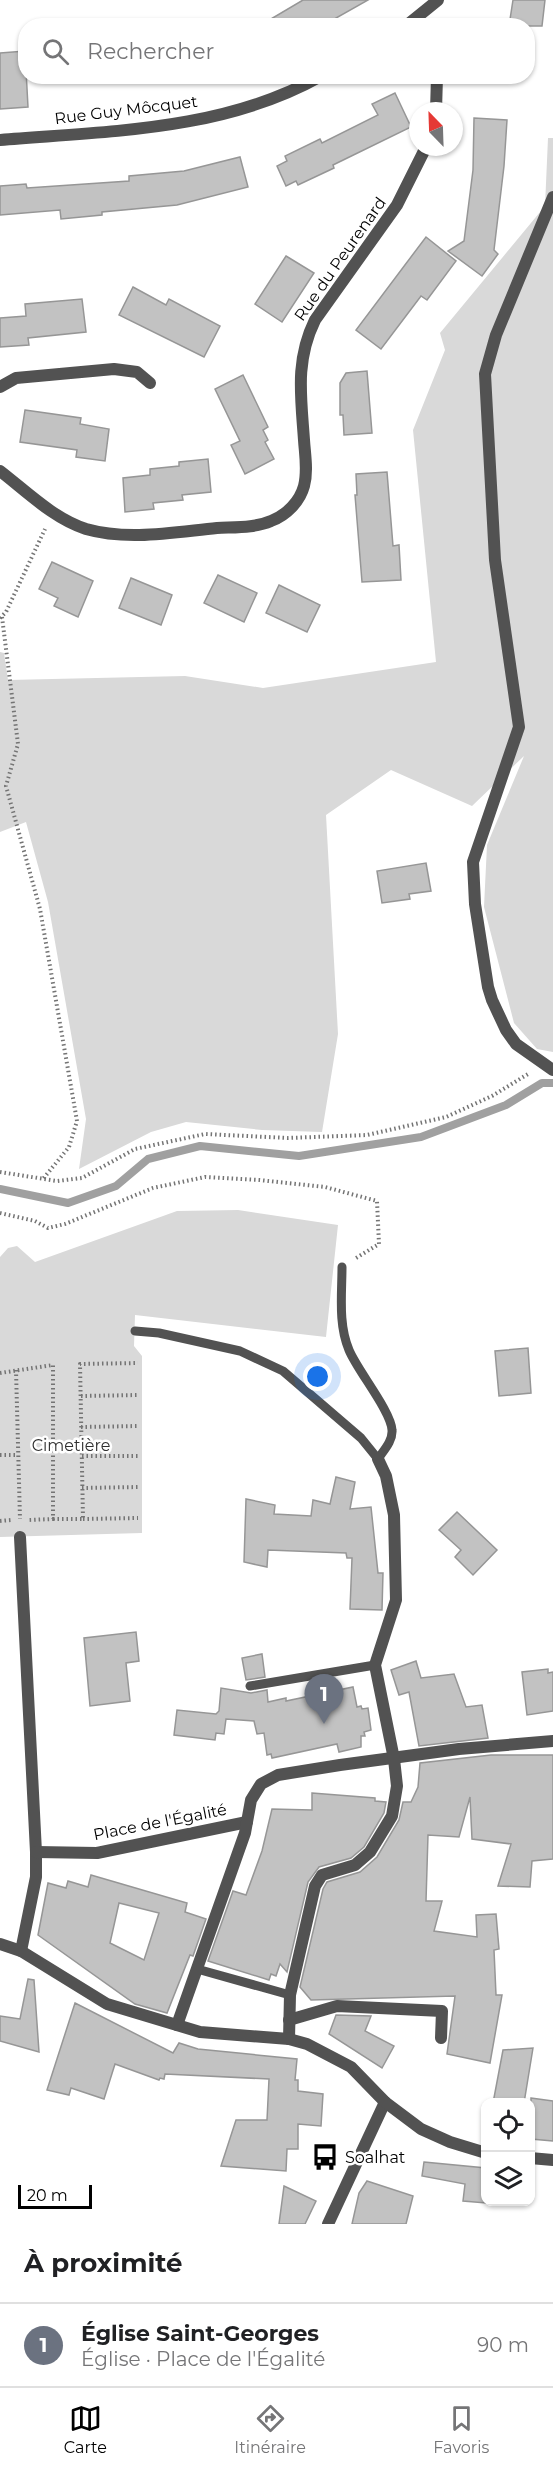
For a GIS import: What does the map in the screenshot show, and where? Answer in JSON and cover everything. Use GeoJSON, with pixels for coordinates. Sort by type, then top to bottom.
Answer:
{"type":"FeatureCollection","features":[{"type":"Feature","properties":{"kind":"street"},"geometry":{"type":"LineString","coordinates":[[424,18],[438,0]]}},
{"type":"Feature","properties":{"kind":"street","name":"Rue Guy Môcquet"},"geometry":{"type":"LineString","coordinates":[[0,140],[177,125],[242,110],[276,98],[305,84]]}},
{"type":"Feature","properties":{"kind":"street"},"geometry":{"type":"LineString","coordinates":[[436,102],[437,84]]}},
{"type":"Feature","properties":{"kind":"street","name":"Rue du Peurenard"},"geometry":{"type":"LineString","coordinates":[[0,471],[53,512],[86,528],[107,533],[145,534],[257,525],[281,516],[300,497],[306,470],[300,369],[307,337],[315,321],[398,206],[422,156]]}},
{"type":"Feature","properties":{"kind":"street"},"geometry":{"type":"LineString","coordinates":[[548,1066],[516,1044],[506,1030],[488,987],[475,904],[473,861],[519,727],[495,560],[485,374],[496,335],[553,197]]}},
{"type":"Feature","properties":{"kind":"street"},"geometry":{"type":"LineString","coordinates":[[0,387],[16,378],[114,369],[137,372],[150,382]]}},
{"type":"Feature","properties":{"kind":"street"},"geometry":{"type":"LineString","coordinates":[[289,2039],[290,1995],[315,1886],[322,1875],[355,1865],[370,1852],[392,1816],[397,1786],[394,1759],[375,1665],[396,1600],[393,1515],[386,1476],[378,1459]]}},
{"type":"Feature","properties":{"kind":"street"},"geometry":{"type":"LineString","coordinates":[[20,1536],[36,1852],[36,1877],[21,1951]]}},
{"type":"Feature","properties":{"kind":"street","name":"Place de l'Égalité"},"geometry":{"type":"LineString","coordinates":[[177,2025],[214,1914],[245,1833],[251,1800],[261,1784],[278,1775],[459,1749],[553,1742]]}},
{"type":"Feature","properties":{"kind":"street","name":"Place de l'Égalité"},"geometry":{"type":"LineString","coordinates":[[36,1852],[97,1853],[247,1822]]}},
{"type":"Feature","properties":{"kind":"street"},"geometry":{"type":"LineString","coordinates":[[0,1944],[21,1951],[107,2004],[200,2032],[289,2039],[307,2044],[351,2067],[385,2102],[421,2129],[450,2142],[483,2152]]}},
{"type":"Feature","properties":{"kind":"street"},"geometry":{"type":"LineString","coordinates":[[289,2020],[337,2006],[442,2011],[441,2038]]}},
{"type":"Feature","properties":{"kind":"street"},"geometry":{"type":"LineString","coordinates":[[328,2224],[385,2102]]}},
{"type":"Feature","properties":{"kind":"street"},"geometry":{"type":"LineString","coordinates":[[535,2158],[553,2160]]}},
{"type":"Feature","properties":{"kind":"lane"},"geometry":{"type":"LineString","coordinates":[[135,1331],[240,1351],[283,1371],[361,1438],[378,1459],[390,1442],[393,1430],[384,1409],[349,1349],[342,1324],[342,1268]]}},
{"type":"Feature","properties":{"kind":"lane"},"geometry":{"type":"LineString","coordinates":[[250,1686],[375,1665]]}},
{"type":"Feature","properties":{"kind":"lane"},"geometry":{"type":"LineString","coordinates":[[197,1969],[290,1995]]}},
{"type":"Feature","properties":{"kind":"path"},"geometry":{"type":"LineString","coordinates":[[43,1179],[69,1147],[77,1120],[40,909],[6,786],[18,744],[1,617],[6,612],[53,512]]}},
{"type":"Feature","properties":{"kind":"path"},"geometry":{"type":"LineString","coordinates":[[0,1172],[57,1181],[82,1178],[135,1149],[205,1134],[288,1137],[367,1135],[446,1117],[548,1066]]}},
{"type":"Feature","properties":{"kind":"path"},"geometry":{"type":"LineString","coordinates":[[0,1213],[35,1221],[48,1228],[66,1224],[153,1188],[205,1177],[325,1187],[377,1201],[379,1244],[342,1268]]}},
{"type":"Feature","properties":{"kind":"path"},"geometry":{"type":"LineString","coordinates":[[83,1520],[80,1364],[138,1363]]}},
{"type":"Feature","properties":{"kind":"path"},"geometry":{"type":"LineString","coordinates":[[0,1373],[53,1365],[53,1519]]}},
{"type":"Feature","properties":{"kind":"path"},"geometry":{"type":"LineString","coordinates":[[16,1370],[20,1520]]}},
{"type":"Feature","properties":{"kind":"path"},"geometry":{"type":"LineString","coordinates":[[81,1396],[139,1395]]}},
{"type":"Feature","properties":{"kind":"path"},"geometry":{"type":"LineString","coordinates":[[81,1427],[139,1426]]}},
{"type":"Feature","properties":{"kind":"path"},"geometry":{"type":"LineString","coordinates":[[0,1455],[18,1455]]}},
{"type":"Feature","properties":{"kind":"path"},"geometry":{"type":"LineString","coordinates":[[82,1456],[139,1456]]}},
{"type":"Feature","properties":{"kind":"path"},"geometry":{"type":"LineString","coordinates":[[82,1488],[139,1487]]}},
{"type":"Feature","properties":{"kind":"path"},"geometry":{"type":"LineString","coordinates":[[0,1521],[138,1518]]}},
{"type":"Feature","properties":{"kind":"green space"},"geometry":{"type":"Polygon","coordinates":[[[548,138],[553,138],[553,1052],[537,1049],[514,1023],[484,907],[487,845],[524,756],[472,806],[391,770],[326,815],[338,1034],[322,1132],[262,1130],[186,1122],[151,1132],[79,1169],[86,1119],[48,902],[26,822],[0,832],[0,652],[4,653],[8,680],[185,676],[263,688],[436,662],[413,430],[445,350],[440,333],[545,206],[548,138]]]}},
{"type":"Feature","properties":{"kind":"green space","name":"Cimetière"},"geometry":{"type":"Polygon","coordinates":[[[238,1210],[338,1225],[326,1337],[135,1315],[134,1346],[142,1356],[142,1533],[0,1537],[0,1257],[8,1248],[17,1246],[35,1262],[177,1211],[238,1210]]]}},
{"type":"Feature","properties":{"kind":"building"},"geometry":{"type":"Polygon","coordinates":[[[303,0],[368,0],[336,18],[273,18],[303,0]]]}},
{"type":"Feature","properties":{"kind":"building"},"geometry":{"type":"Polygon","coordinates":[[[513,0],[545,0],[542,26],[535,26],[535,18],[510,18],[513,0]]]}},
{"type":"Feature","properties":{"kind":"building"},"geometry":{"type":"Polygon","coordinates":[[[18,52],[18,84],[27,84],[28,107],[0,109],[0,53],[18,52]]]}},
{"type":"Feature","properties":{"kind":"building"},"geometry":{"type":"Polygon","coordinates":[[[395,93],[409,123],[409,128],[298,185],[296,181],[286,186],[277,166],[287,161],[285,156],[320,139],[322,143],[378,115],[372,104],[395,93]]]}},
{"type":"Feature","properties":{"kind":"building"},"geometry":{"type":"Polygon","coordinates":[[[474,118],[507,120],[494,250],[498,254],[482,276],[448,251],[464,241],[473,170],[474,118]]]}},
{"type":"Feature","properties":{"kind":"building"},"geometry":{"type":"Polygon","coordinates":[[[240,157],[248,187],[177,205],[102,212],[102,215],[61,219],[60,210],[0,215],[0,186],[26,184],[27,188],[129,181],[129,176],[184,171],[240,157]]]}},
{"type":"Feature","properties":{"kind":"building"},"geometry":{"type":"Polygon","coordinates":[[[426,237],[456,261],[427,300],[421,296],[381,349],[356,330],[426,237]]]}},
{"type":"Feature","properties":{"kind":"building"},"geometry":{"type":"Polygon","coordinates":[[[286,256],[314,273],[282,322],[255,304],[286,256]]]}},
{"type":"Feature","properties":{"kind":"building"},"geometry":{"type":"Polygon","coordinates":[[[133,287],[166,305],[169,299],[220,326],[204,357],[119,315],[133,287]]]}},
{"type":"Feature","properties":{"kind":"building"},"geometry":{"type":"Polygon","coordinates":[[[82,299],[86,332],[28,338],[29,345],[0,347],[0,318],[26,316],[25,304],[82,299]]]}},
{"type":"Feature","properties":{"kind":"building"},"geometry":{"type":"Polygon","coordinates":[[[367,371],[372,433],[344,435],[343,415],[340,415],[340,383],[346,373],[367,371]]]}},
{"type":"Feature","properties":{"kind":"building"},"geometry":{"type":"Polygon","coordinates":[[[243,375],[268,427],[263,430],[268,440],[265,442],[274,459],[245,474],[231,445],[240,441],[215,389],[243,375]]]}},
{"type":"Feature","properties":{"kind":"building"},"geometry":{"type":"Polygon","coordinates":[[[25,410],[81,418],[80,424],[109,429],[105,461],[76,457],[77,450],[20,442],[25,410]]]}},
{"type":"Feature","properties":{"kind":"building"},"geometry":{"type":"Polygon","coordinates":[[[208,459],[211,492],[182,495],[183,500],[153,503],[154,509],[125,512],[123,478],[150,475],[150,469],[179,466],[179,462],[208,459]]]}},
{"type":"Feature","properties":{"kind":"building"},"geometry":{"type":"Polygon","coordinates":[[[387,472],[393,546],[399,545],[401,580],[362,582],[355,495],[357,495],[356,474],[387,472]]]}},
{"type":"Feature","properties":{"kind":"building"},"geometry":{"type":"Polygon","coordinates":[[[52,562],[93,581],[78,617],[54,606],[58,598],[39,589],[52,562]]]}},
{"type":"Feature","properties":{"kind":"building"},"geometry":{"type":"Polygon","coordinates":[[[218,575],[257,593],[244,622],[204,603],[218,575]]]}},
{"type":"Feature","properties":{"kind":"building"},"geometry":{"type":"Polygon","coordinates":[[[131,578],[172,595],[161,625],[119,608],[131,578]]]}},
{"type":"Feature","properties":{"kind":"building"},"geometry":{"type":"Polygon","coordinates":[[[279,585],[320,605],[307,632],[266,613],[279,585]]]}},
{"type":"Feature","properties":{"kind":"building"},"geometry":{"type":"Polygon","coordinates":[[[426,863],[431,891],[409,894],[410,899],[382,903],[377,871],[426,863]]]}},
{"type":"Feature","properties":{"kind":"building"},"geometry":{"type":"Polygon","coordinates":[[[528,1348],[531,1393],[499,1396],[495,1351],[528,1348]]]}},
{"type":"Feature","properties":{"kind":"building"},"geometry":{"type":"Polygon","coordinates":[[[336,1477],[355,1482],[350,1509],[371,1507],[378,1573],[383,1573],[382,1610],[350,1609],[352,1558],[347,1558],[346,1553],[268,1550],[267,1567],[244,1562],[246,1499],[275,1505],[274,1514],[311,1516],[313,1500],[330,1504],[336,1477]]]}},
{"type":"Feature","properties":{"kind":"building"},"geometry":{"type":"Polygon","coordinates":[[[457,1512],[497,1550],[473,1575],[455,1557],[461,1550],[439,1530],[457,1512]]]}},
{"type":"Feature","properties":{"kind":"building"},"geometry":{"type":"Polygon","coordinates":[[[136,1632],[139,1661],[126,1663],[130,1701],[90,1706],[84,1638],[136,1632]]]}},
{"type":"Feature","properties":{"kind":"building"},"geometry":{"type":"Polygon","coordinates":[[[262,1654],[265,1677],[246,1680],[242,1658],[262,1654]]]}},
{"type":"Feature","properties":{"kind":"building"},"geometry":{"type":"Polygon","coordinates":[[[416,1661],[421,1678],[454,1674],[466,1707],[482,1705],[488,1738],[419,1746],[409,1692],[399,1695],[391,1670],[416,1661]]]}},
{"type":"Feature","properties":{"kind":"building"},"geometry":{"type":"Polygon","coordinates":[[[548,1669],[548,1673],[553,1672],[553,1711],[527,1715],[522,1672],[548,1669]]]}},
{"type":"Feature","properties":{"kind":"building"},"geometry":{"type":"Polygon","coordinates":[[[353,1687],[357,1707],[368,1708],[371,1730],[364,1732],[365,1736],[361,1736],[361,1747],[339,1752],[337,1744],[272,1758],[271,1754],[267,1755],[264,1733],[257,1734],[254,1721],[226,1719],[224,1734],[216,1733],[215,1740],[174,1735],[177,1710],[216,1714],[219,1711],[221,1688],[251,1693],[267,1690],[268,1702],[286,1698],[286,1701],[353,1687]]]}},
{"type":"Feature","properties":{"kind":"building"},"geometry":{"type":"Polygon","coordinates":[[[491,1755],[553,1755],[553,1859],[532,1861],[530,1887],[498,1886],[511,1844],[472,1839],[470,1797],[459,1837],[428,1835],[426,1901],[442,1901],[434,1931],[477,1937],[476,1915],[496,1914],[499,1949],[494,1950],[496,1995],[502,1995],[490,2063],[447,2054],[455,1996],[311,2000],[300,1987],[323,1889],[327,1882],[360,1872],[377,1857],[399,1820],[403,1802],[411,1802],[418,1787],[420,1763],[491,1755]]]}},
{"type":"Feature","properties":{"kind":"building"},"geometry":{"type":"Polygon","coordinates":[[[312,1793],[375,1798],[375,1801],[386,1802],[384,1813],[364,1847],[351,1858],[319,1867],[308,1882],[287,1972],[280,1964],[276,1976],[271,1974],[269,1980],[208,1961],[233,1891],[246,1895],[262,1851],[272,1809],[312,1810],[312,1793]]]}},
{"type":"Feature","properties":{"kind":"building"},"geometry":{"type":"Polygon","coordinates":[[[91,1875],[187,1903],[185,1912],[206,1919],[193,1956],[190,1955],[167,2013],[135,2004],[38,1935],[48,1883],[66,1888],[68,1881],[88,1887],[91,1875]],[[119,1903],[110,1943],[144,1960],[159,1913],[119,1903]]]}},
{"type":"Feature","properties":{"kind":"building"},"geometry":{"type":"Polygon","coordinates":[[[28,1979],[34,1980],[39,2052],[0,2041],[0,2016],[20,2019],[28,1979]]]}},
{"type":"Feature","properties":{"kind":"building"},"geometry":{"type":"Polygon","coordinates":[[[75,2003],[173,2053],[179,2043],[198,2049],[297,2059],[295,2080],[298,2080],[298,2091],[323,2094],[321,2126],[298,2124],[298,2149],[287,2149],[286,2171],[221,2166],[236,2120],[267,2120],[269,2079],[165,2074],[164,2079],[159,2080],[115,2064],[104,2099],[71,2088],[69,2095],[47,2090],[75,2003]]]}},
{"type":"Feature","properties":{"kind":"building"},"geometry":{"type":"Polygon","coordinates":[[[336,2015],[371,2016],[365,2031],[394,2046],[382,2068],[329,2034],[336,2015]]]}},
{"type":"Feature","properties":{"kind":"building"},"geometry":{"type":"Polygon","coordinates":[[[533,2048],[525,2098],[494,2098],[503,2050],[533,2048]]]}},
{"type":"Feature","properties":{"kind":"building"},"geometry":{"type":"Polygon","coordinates":[[[535,2099],[553,2101],[553,2141],[535,2139],[535,2099]]]}},
{"type":"Feature","properties":{"kind":"building"},"geometry":{"type":"Polygon","coordinates":[[[424,2162],[481,2168],[481,2203],[463,2201],[465,2184],[422,2176],[424,2162]]]}},
{"type":"Feature","properties":{"kind":"building"},"geometry":{"type":"Polygon","coordinates":[[[367,2181],[413,2196],[406,2224],[352,2224],[359,2193],[367,2181]]]}},
{"type":"Feature","properties":{"kind":"building"},"geometry":{"type":"Polygon","coordinates":[[[284,2186],[316,2201],[305,2224],[279,2224],[284,2186]]]}},
{"type":"Feature","properties":{"kind":"waterway"},"geometry":{"type":"LineString","coordinates":[[0,1189],[68,1203],[116,1186],[148,1159],[200,1146],[299,1156],[421,1137],[506,1105],[542,1083],[553,1083]]}},
{"type":"Feature","properties":{"kind":"place","name":"Église Saint-Georges"},"geometry":{"type":"Point","coordinates":[324,1724]}},
{"type":"Feature","properties":{"kind":"place","name":"Soalhat"},"geometry":{"type":"Point","coordinates":[325,2157]}}]}
